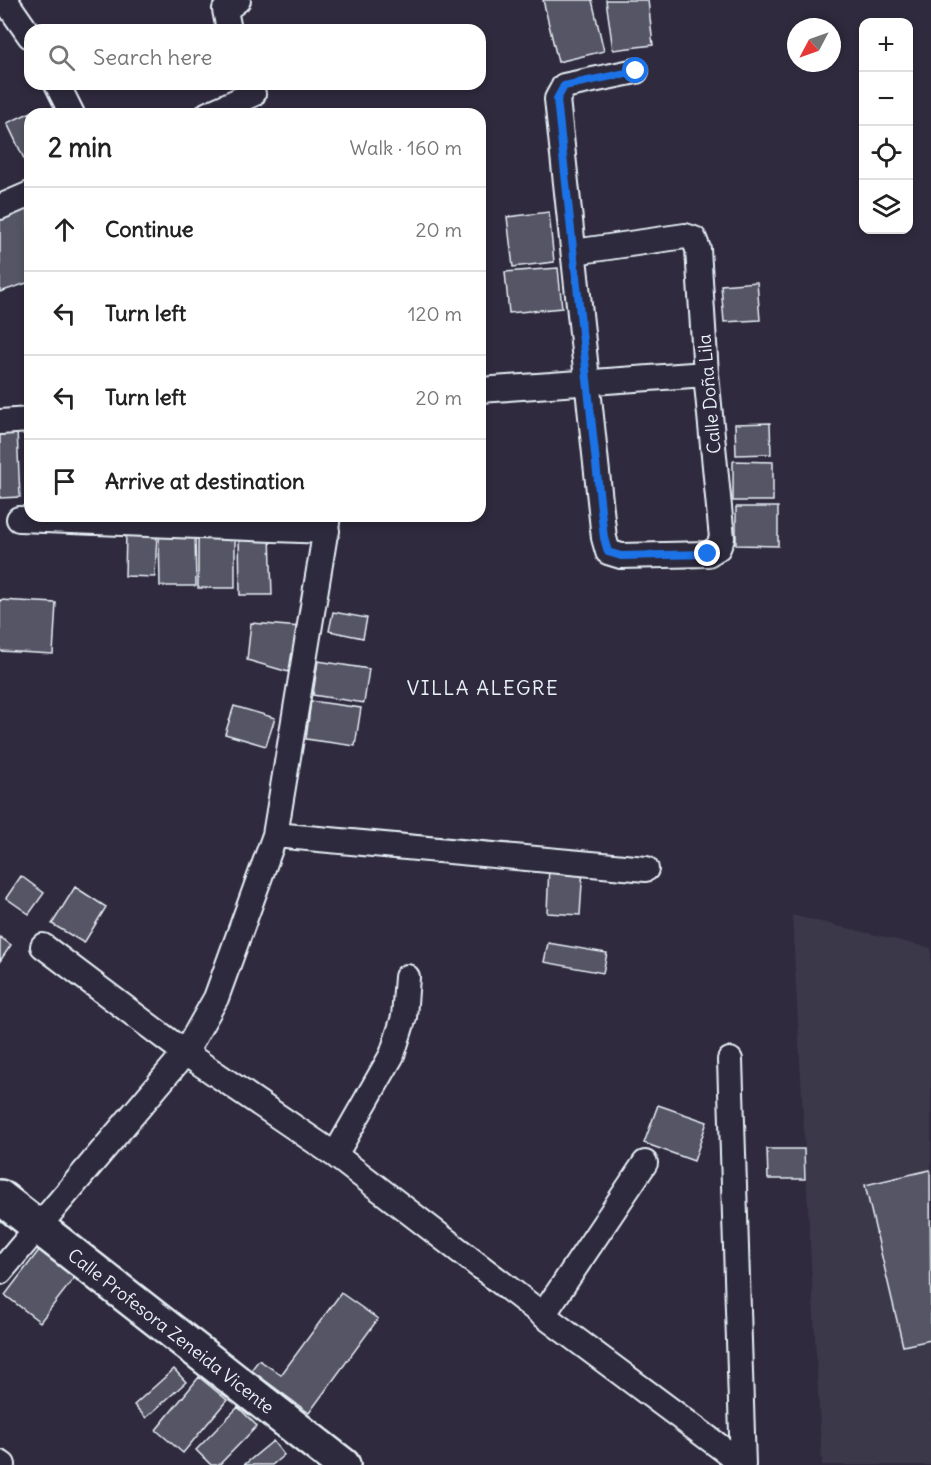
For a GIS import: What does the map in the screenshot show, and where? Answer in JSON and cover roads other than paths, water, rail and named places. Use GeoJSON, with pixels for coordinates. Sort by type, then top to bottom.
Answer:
{"type":"FeatureCollection","features":[{"type":"Feature","properties":{"kind":"street"},"geometry":{"type":"LineString","coordinates":[[5,0],[24,27]]}},
{"type":"Feature","properties":{"kind":"street"},"geometry":{"type":"LineString","coordinates":[[228,24],[225,10],[238,0]]}},
{"type":"Feature","properties":{"kind":"street"},"geometry":{"type":"LineString","coordinates":[[587,382],[557,99],[559,91],[564,86],[636,71]]}},
{"type":"Feature","properties":{"kind":"street"},"geometry":{"type":"LineString","coordinates":[[60,90],[69,108]]}},
{"type":"Feature","properties":{"kind":"street"},"geometry":{"type":"LineString","coordinates":[[225,108],[255,97]]}},
{"type":"Feature","properties":{"kind":"street"},"geometry":{"type":"LineString","coordinates":[[0,207],[24,197]]}},
{"type":"Feature","properties":{"kind":"street","name":"Calle Doña Lila"},"geometry":{"type":"LineString","coordinates":[[574,252],[685,236],[694,239],[698,249],[706,374],[722,538],[718,548],[708,554],[621,556],[608,552],[587,382]]}},
{"type":"Feature","properties":{"kind":"street"},"geometry":{"type":"LineString","coordinates":[[486,390],[706,374]]}},
{"type":"Feature","properties":{"kind":"street"},"geometry":{"type":"LineString","coordinates":[[0,422],[24,420]]}},
{"type":"Feature","properties":{"kind":"street"},"geometry":{"type":"LineString","coordinates":[[19,519],[24,519]]}},
{"type":"Feature","properties":{"kind":"street"},"geometry":{"type":"LineString","coordinates":[[0,1272],[185,1053],[216,998],[275,835],[328,524],[204,522]]}},
{"type":"Feature","properties":{"kind":"street"},"geometry":{"type":"LineString","coordinates":[[275,835],[646,869]]}},
{"type":"Feature","properties":{"kind":"street"},"geometry":{"type":"LineString","coordinates":[[43,946],[185,1053],[335,1155],[543,1315],[743,1464]]}},
{"type":"Feature","properties":{"kind":"street"},"geometry":{"type":"LineString","coordinates":[[335,1155],[392,1055],[404,1017],[407,977]]}},
{"type":"Feature","properties":{"kind":"street"},"geometry":{"type":"LineString","coordinates":[[730,1060],[743,1464]]}},
{"type":"Feature","properties":{"kind":"street"},"geometry":{"type":"LineString","coordinates":[[543,1315],[645,1163]]}},
{"type":"Feature","properties":{"kind":"street","name":"Calle Profesora Zeneida Vicente"},"geometry":{"type":"LineString","coordinates":[[0,1197],[343,1465]]}},
{"type":"Feature","properties":{"kind":"district","name":"VILLA ALEGRE"},"geometry":{"type":"Point","coordinates":[483,687]}}]}
